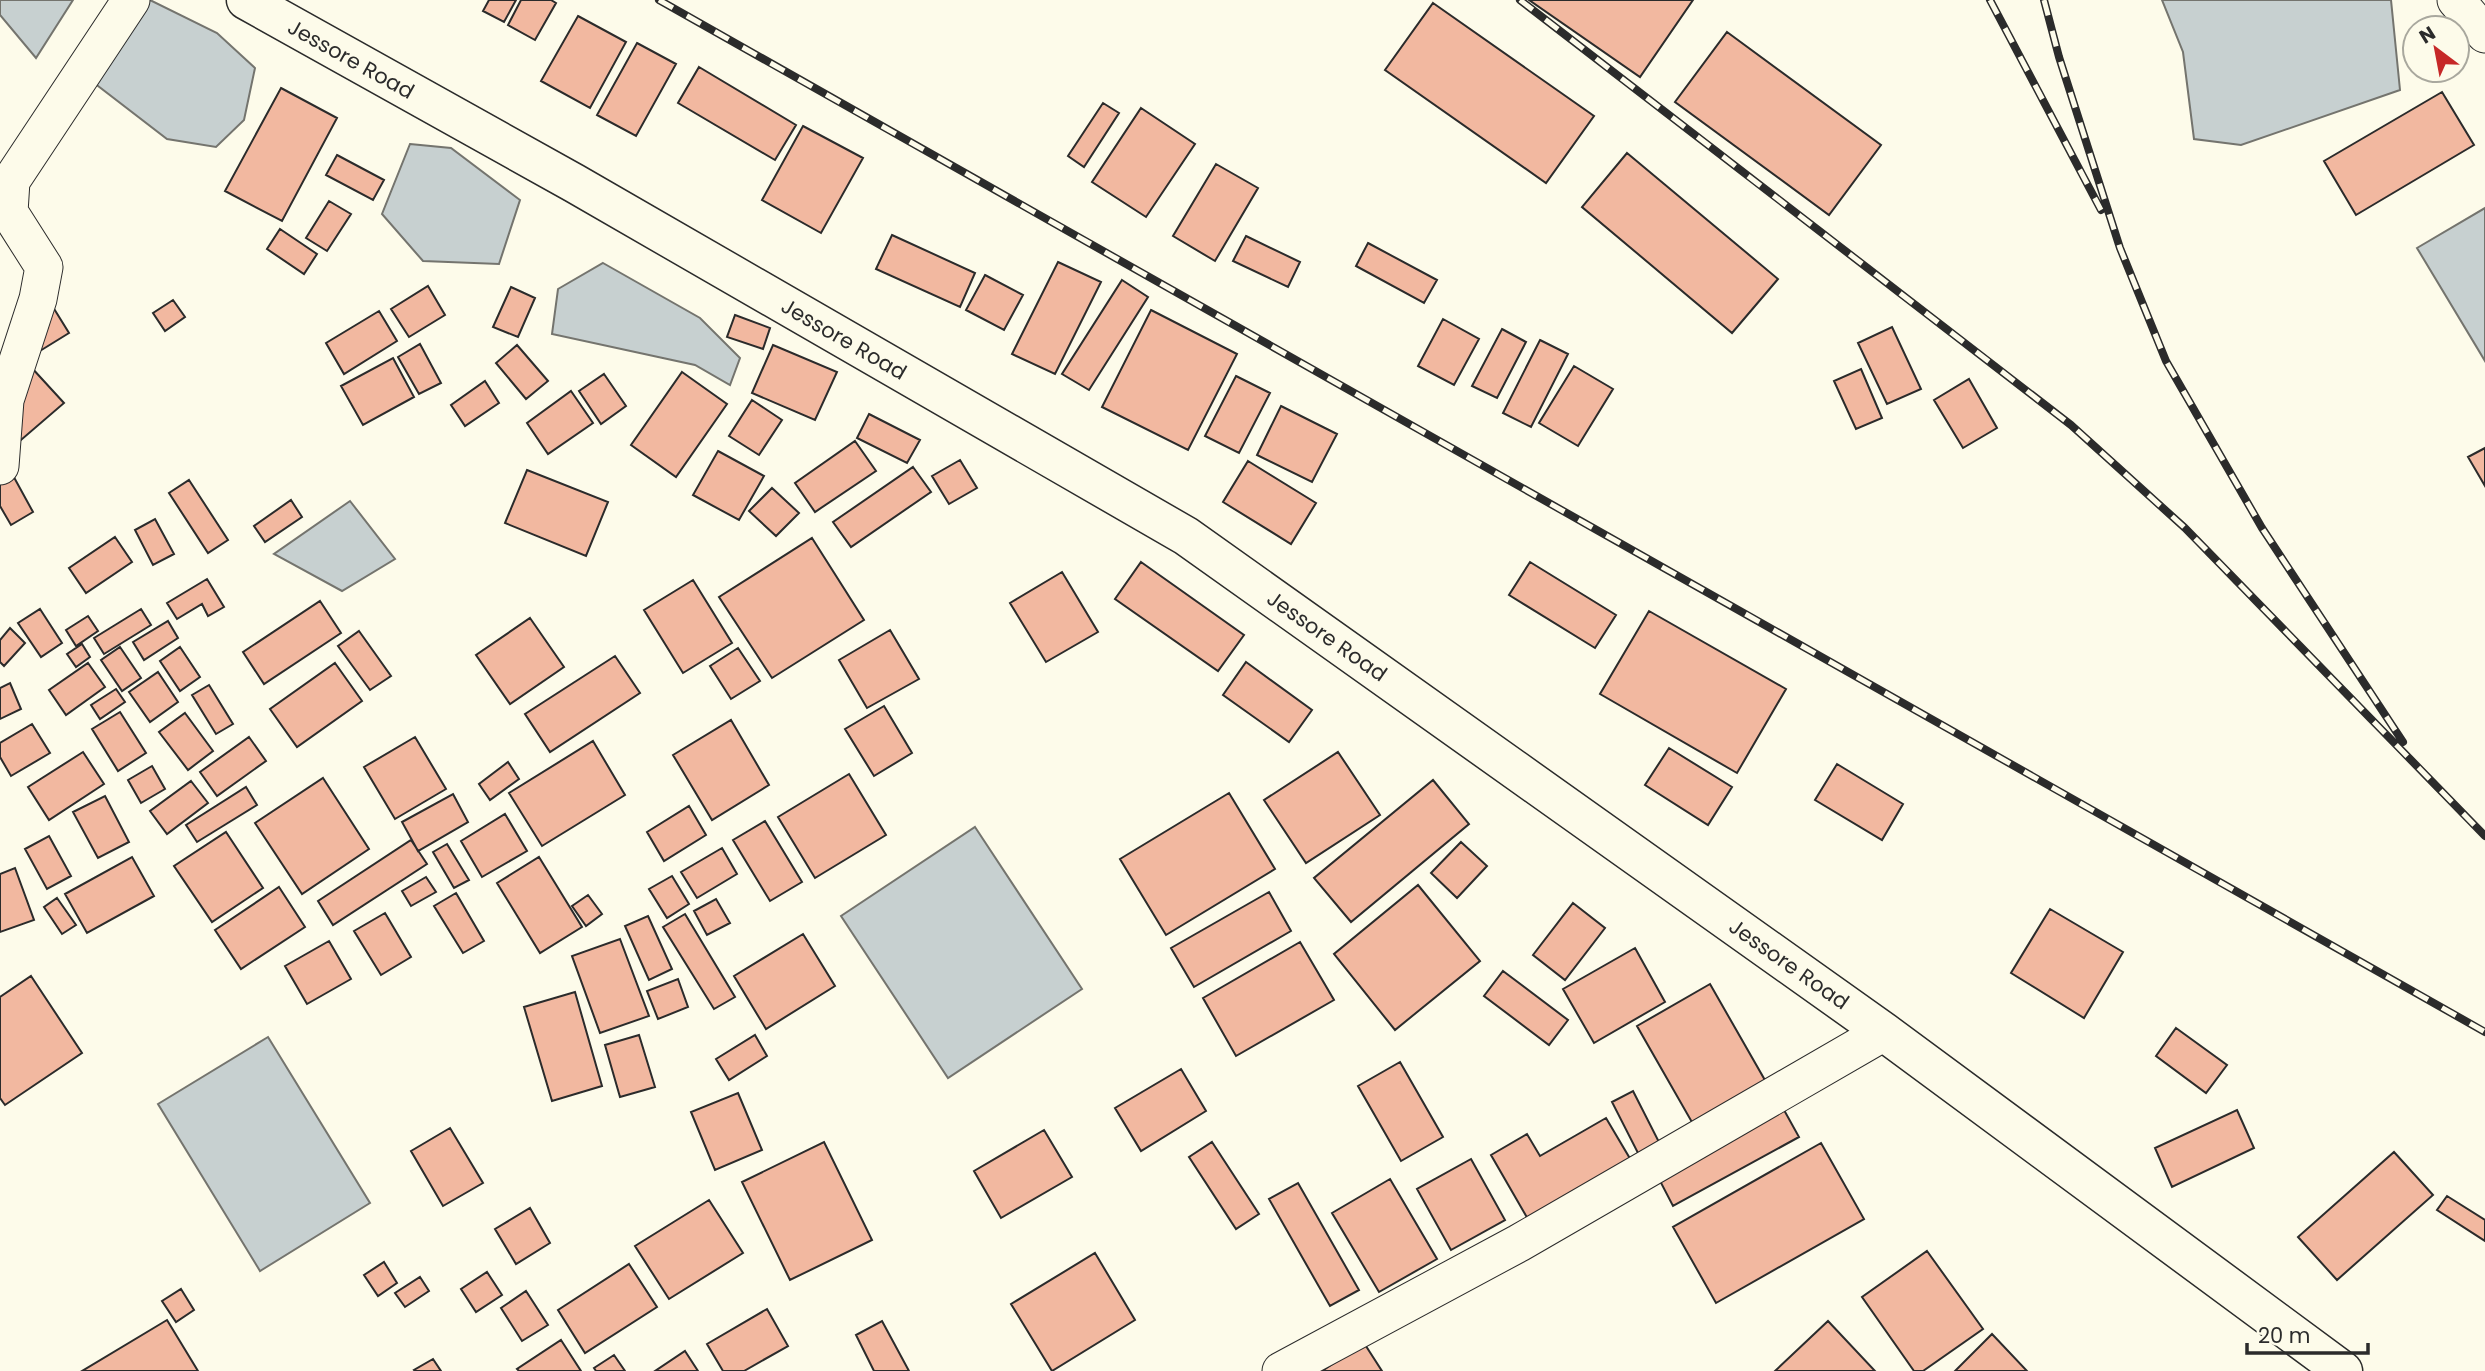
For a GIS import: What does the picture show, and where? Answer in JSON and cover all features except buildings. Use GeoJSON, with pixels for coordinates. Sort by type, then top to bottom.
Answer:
{"type":"FeatureCollection","features":[{"type":"Feature","properties":{"kind":"highway","name":"Jessore Road"},"geometry":{"type":"LineString","coordinates":[[246,0],[574,183],[1186,536],[1884,1032],[2343,1371]]}},
{"type":"Feature","properties":{"kind":"street"},"geometry":{"type":"LineString","coordinates":[[0,466],[5,400],[38,299],[44,267],[9,212],[11,181],[131,0]]}},
{"type":"Feature","properties":{"kind":"street"},"geometry":{"type":"LineString","coordinates":[[2456,0],[2485,34]]}},
{"type":"Feature","properties":{"kind":"street"},"geometry":{"type":"LineString","coordinates":[[1281,1371],[1519,1243],[1884,1032]]}},
{"type":"Feature","properties":{"kind":"shaded area"},"geometry":{"type":"Polygon","coordinates":[[[0,0],[73,0],[36,58],[0,15],[0,0]]]}},
{"type":"Feature","properties":{"kind":"shaded area"},"geometry":{"type":"Polygon","coordinates":[[[138,0],[150,0],[217,33],[255,68],[244,120],[216,147],[167,139],[89,79],[138,0]]]}},
{"type":"Feature","properties":{"kind":"shaded area"},"geometry":{"type":"Polygon","coordinates":[[[2162,0],[2391,0],[2400,90],[2241,145],[2194,139],[2183,52],[2162,0]]]}},
{"type":"Feature","properties":{"kind":"shaded area"},"geometry":{"type":"Polygon","coordinates":[[[410,144],[451,148],[520,200],[499,264],[423,261],[382,214],[410,144]]]}},
{"type":"Feature","properties":{"kind":"shaded area"},"geometry":{"type":"Polygon","coordinates":[[[2485,208],[2485,361],[2417,248],[2485,208]]]}},
{"type":"Feature","properties":{"kind":"shaded area"},"geometry":{"type":"Polygon","coordinates":[[[603,263],[700,318],[740,358],[730,385],[695,365],[552,334],[558,289],[603,263]]]}},
{"type":"Feature","properties":{"kind":"shaded area"},"geometry":{"type":"Polygon","coordinates":[[[350,501],[395,559],[342,591],[274,554],[350,501]]]}},
{"type":"Feature","properties":{"kind":"shaded area"},"geometry":{"type":"Polygon","coordinates":[[[975,827],[1082,989],[948,1078],[841,916],[975,827]]]}},
{"type":"Feature","properties":{"kind":"shaded area"},"geometry":{"type":"Polygon","coordinates":[[[268,1037],[370,1203],[260,1271],[158,1104],[268,1037]]]}},
{"type":"Feature","properties":{"kind":"railway"},"geometry":{"type":"LineString","coordinates":[[659,0],[2485,1032]]}},
{"type":"Feature","properties":{"kind":"railway"},"geometry":{"type":"LineString","coordinates":[[1520,0],[2071,425],[2185,528],[2485,836]]}},
{"type":"Feature","properties":{"kind":"railway"},"geometry":{"type":"LineString","coordinates":[[1990,0],[2101,210]]}},
{"type":"Feature","properties":{"kind":"railway"},"geometry":{"type":"LineString","coordinates":[[2044,0],[2059,57],[2120,248],[2166,361],[2262,528],[2403,742]]}}]}
